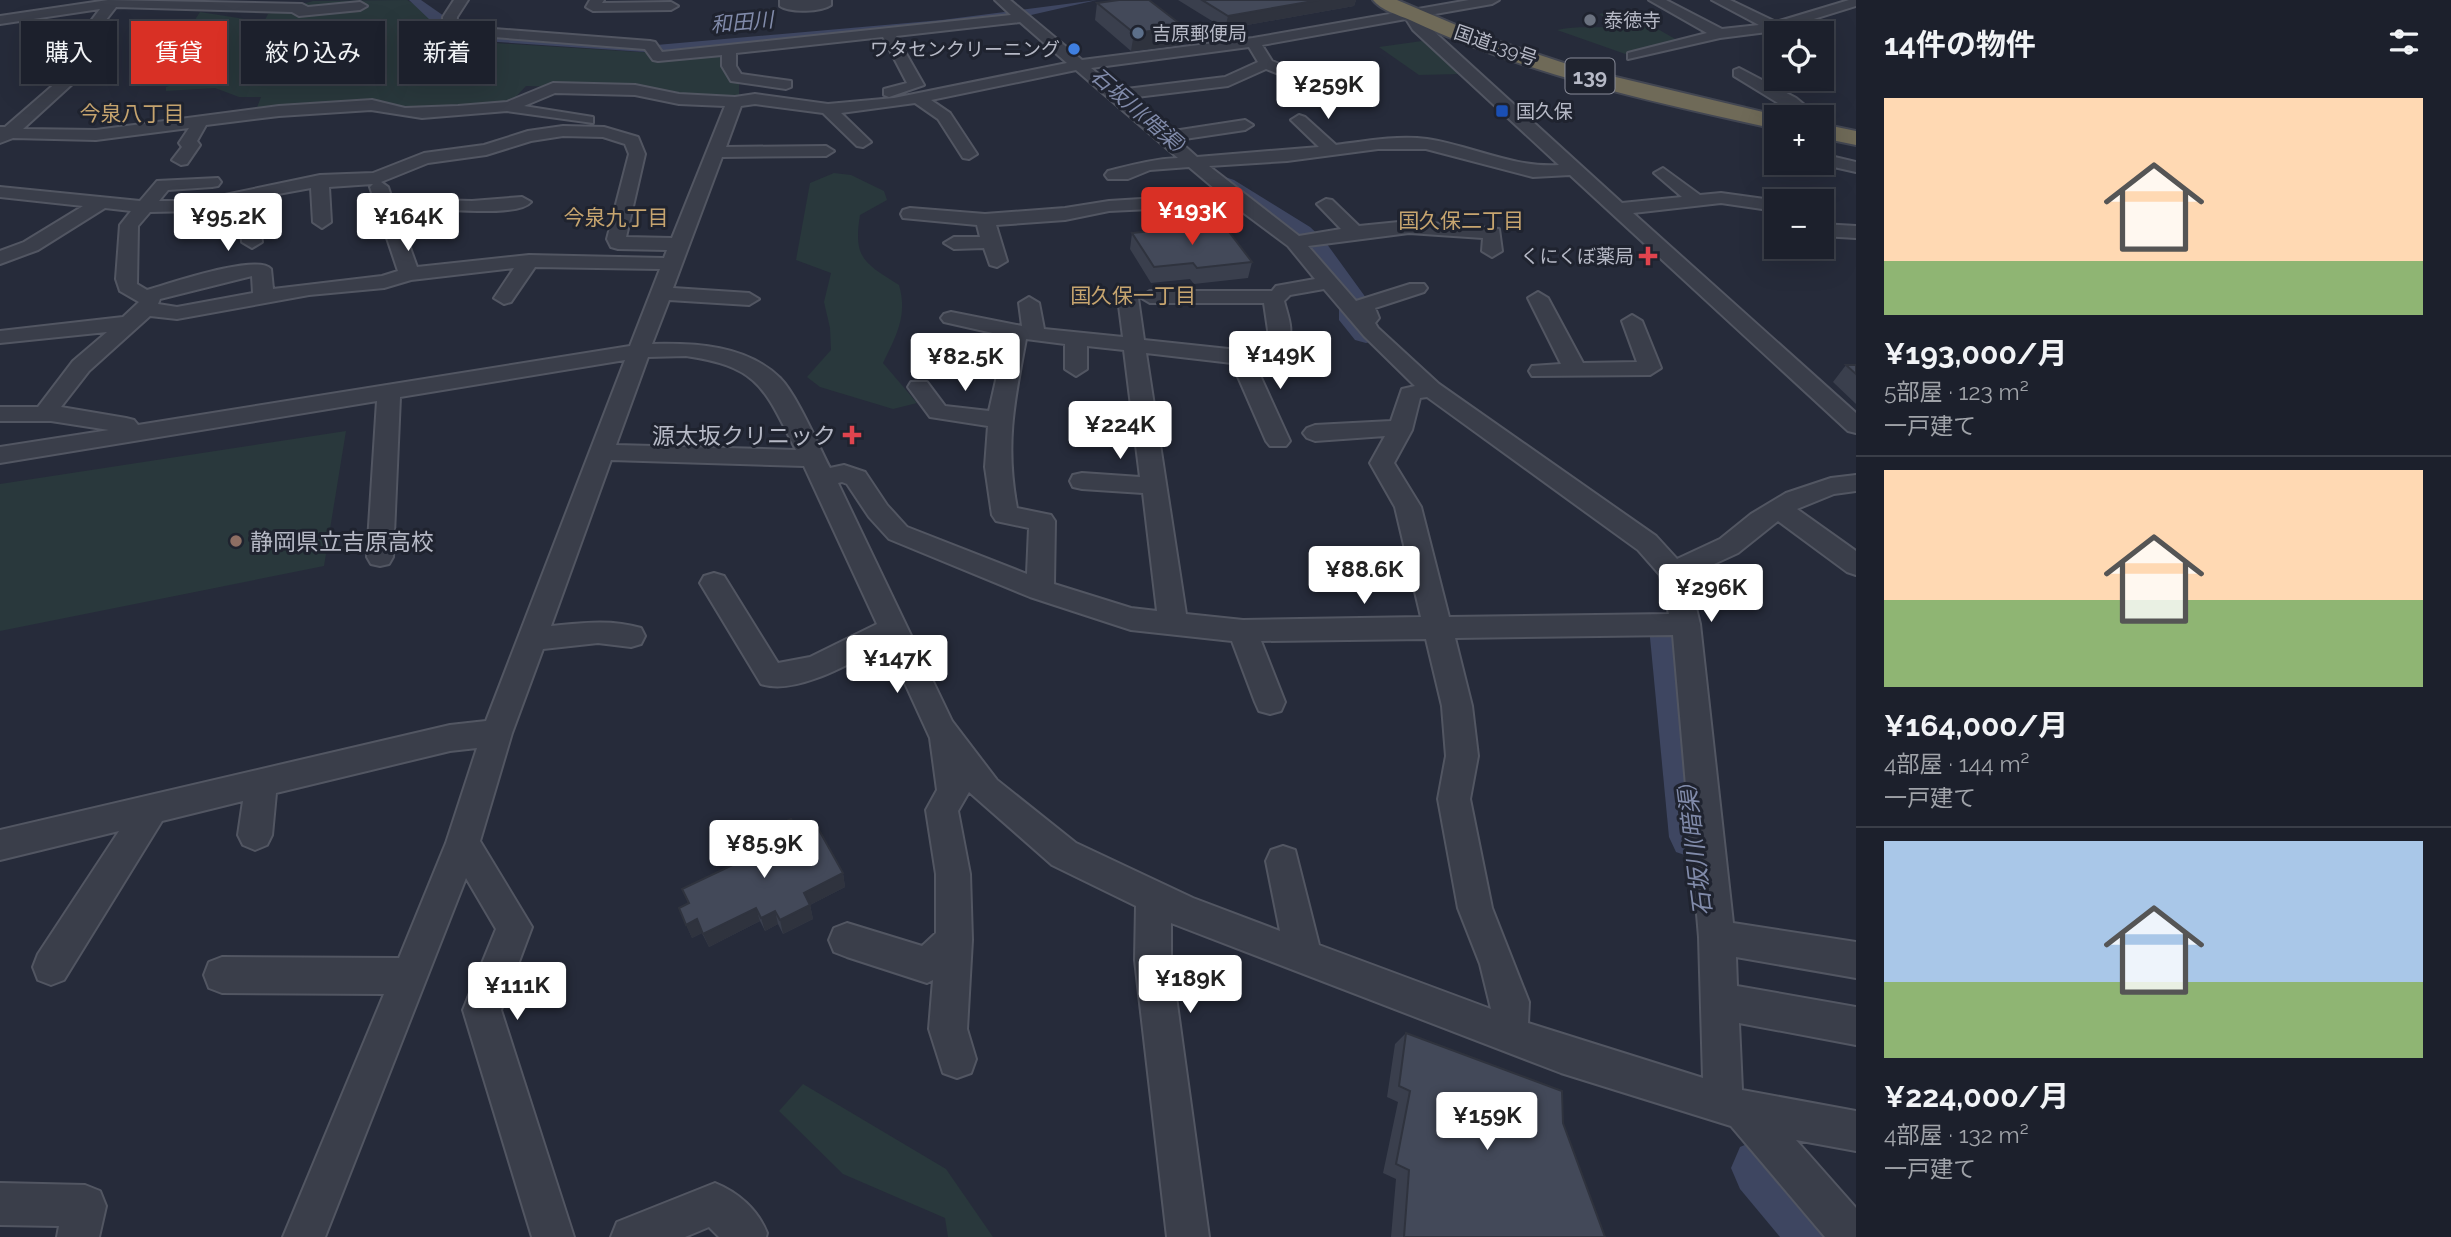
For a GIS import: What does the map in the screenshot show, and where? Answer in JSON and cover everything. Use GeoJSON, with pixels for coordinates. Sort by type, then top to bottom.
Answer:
{"type":"FeatureCollection","features":[{"type":"Feature","properties":{"kind":"highway","name":"国道139号"},"geometry":{"type":"LineString","coordinates":[[1382,0],[1408,13],[1595,78],[1764,119]]}},
{"type":"Feature","properties":{"kind":"highway"},"geometry":{"type":"LineString","coordinates":[[1834,131],[1856,138]]}},
{"type":"Feature","properties":{"kind":"street"},"geometry":{"type":"LineString","coordinates":[[461,0],[450,17],[448,30],[655,40]]}},
{"type":"Feature","properties":{"kind":"street"},"geometry":{"type":"LineString","coordinates":[[597,0],[593,7],[673,3],[655,40],[658,57],[887,32],[1013,9]]}},
{"type":"Feature","properties":{"kind":"street"},"geometry":{"type":"LineString","coordinates":[[787,0],[787,6],[824,5],[824,0]]}},
{"type":"Feature","properties":{"kind":"street"},"geometry":{"type":"LineString","coordinates":[[3,135],[96,135],[279,111],[372,105],[382,109],[411,111],[510,106],[553,88],[635,90],[679,99],[735,102],[755,99],[828,109],[904,99],[1084,64],[1253,42],[1492,0]]}},
{"type":"Feature","properties":{"kind":"street"},"geometry":{"type":"LineString","coordinates":[[1656,0],[1720,34]]}},
{"type":"Feature","properties":{"kind":"street"},"geometry":{"type":"LineString","coordinates":[[1719,0],[1764,22]]}},
{"type":"Feature","properties":{"kind":"street"},"geometry":{"type":"LineString","coordinates":[[98,21],[114,1]]}},
{"type":"Feature","properties":{"kind":"street"},"geometry":{"type":"LineString","coordinates":[[0,20],[114,1],[302,8],[299,12],[360,6]]}},
{"type":"Feature","properties":{"kind":"street"},"geometry":{"type":"LineString","coordinates":[[1794,21],[1856,2]]}},
{"type":"Feature","properties":{"kind":"street"},"geometry":{"type":"LineString","coordinates":[[1797,5],[1817,14]]}},
{"type":"Feature","properties":{"kind":"street"},"geometry":{"type":"LineString","coordinates":[[859,20],[1013,9],[1084,64],[1199,161],[1237,199],[1295,242],[1359,312],[1371,332],[1431,388],[1647,543],[1673,572],[1686,624],[1717,937],[1720,1001],[1733,1106],[1853,1237]]}},
{"type":"Feature","properties":{"kind":"street"},"geometry":{"type":"LineString","coordinates":[[1408,13],[1418,27],[1853,419]]}},
{"type":"Feature","properties":{"kind":"street"},"geometry":{"type":"LineString","coordinates":[[1633,56],[1720,34],[1764,28]]}},
{"type":"Feature","properties":{"kind":"street"},"geometry":{"type":"LineString","coordinates":[[887,32],[916,85],[889,91],[944,116],[969,154]]}},
{"type":"Feature","properties":{"kind":"street"},"geometry":{"type":"LineString","coordinates":[[1253,42],[1266,64],[1302,78]]}},
{"type":"Feature","properties":{"kind":"street"},"geometry":{"type":"LineString","coordinates":[[729,49],[729,66],[736,78],[801,87]]}},
{"type":"Feature","properties":{"kind":"street"},"geometry":{"type":"LineString","coordinates":[[1120,95],[1228,81],[1266,64]]}},
{"type":"Feature","properties":{"kind":"street"},"geometry":{"type":"LineString","coordinates":[[1739,73],[1787,98],[1795,105]]}},
{"type":"Feature","properties":{"kind":"street"},"geometry":{"type":"LineString","coordinates":[[1228,81],[1245,93]]}},
{"type":"Feature","properties":{"kind":"street"},"geometry":{"type":"LineString","coordinates":[[3,135],[62,84]]}},
{"type":"Feature","properties":{"kind":"street"},"geometry":{"type":"LineString","coordinates":[[1169,136],[1245,125],[1199,84]]}},
{"type":"Feature","properties":{"kind":"street"},"geometry":{"type":"LineString","coordinates":[[840,92],[904,99]]}},
{"type":"Feature","properties":{"kind":"street"},"geometry":{"type":"LineString","coordinates":[[304,1237],[463,843],[497,733],[641,351],[675,253],[735,102]]}},
{"type":"Feature","properties":{"kind":"street"},"geometry":{"type":"LineString","coordinates":[[510,106],[514,109],[604,123],[604,132]]}},
{"type":"Feature","properties":{"kind":"street"},"geometry":{"type":"LineString","coordinates":[[828,109],[863,142]]}},
{"type":"Feature","properties":{"kind":"street"},"geometry":{"type":"LineString","coordinates":[[1298,120],[1332,150]]}},
{"type":"Feature","properties":{"kind":"street"},"geometry":{"type":"LineString","coordinates":[[181,160],[192,145],[187,143],[201,121]]}},
{"type":"Feature","properties":{"kind":"street"},"geometry":{"type":"LineString","coordinates":[[0,192],[144,206],[197,206],[320,180],[376,178],[424,158],[486,149],[528,136],[563,131],[604,132],[632,141],[637,154],[618,243],[675,253]]}},
{"type":"Feature","properties":{"kind":"street"},"geometry":{"type":"LineString","coordinates":[[1114,175],[1128,174],[1146,164],[1378,145],[1426,144],[1533,172],[1576,169]]}},
{"type":"Feature","properties":{"kind":"street"},"geometry":{"type":"LineString","coordinates":[[715,152],[826,151]]}},
{"type":"Feature","properties":{"kind":"street"},"geometry":{"type":"LineString","coordinates":[[1834,160],[1856,167]]}},
{"type":"Feature","properties":{"kind":"street"},"geometry":{"type":"LineString","coordinates":[[1663,173],[1691,194],[1692,200]]}},
{"type":"Feature","properties":{"kind":"street"},"geometry":{"type":"LineString","coordinates":[[376,178],[409,274]]}},
{"type":"Feature","properties":{"kind":"street"},"geometry":{"type":"LineString","coordinates":[[320,180],[322,222]]}},
{"type":"Feature","properties":{"kind":"street"},"geometry":{"type":"LineString","coordinates":[[139,310],[127,287],[125,275],[133,245],[129,225],[163,185],[212,182]]}},
{"type":"Feature","properties":{"kind":"street"},"geometry":{"type":"LineString","coordinates":[[1755,188],[1764,197]]}},
{"type":"Feature","properties":{"kind":"street"},"geometry":{"type":"LineString","coordinates":[[247,195],[252,242]]}},
{"type":"Feature","properties":{"kind":"street"},"geometry":{"type":"LineString","coordinates":[[1620,209],[1692,200],[1739,198],[1764,203]]}},
{"type":"Feature","properties":{"kind":"street"},"geometry":{"type":"LineString","coordinates":[[910,214],[945,210],[985,220],[1028,211],[1237,199]]}},
{"type":"Feature","properties":{"kind":"street"},"geometry":{"type":"LineString","coordinates":[[0,258],[31,246],[103,202]]}},
{"type":"Feature","properties":{"kind":"street"},"geometry":{"type":"LineString","coordinates":[[385,205],[405,202],[472,206],[522,202]]}},
{"type":"Feature","properties":{"kind":"street"},"geometry":{"type":"LineString","coordinates":[[1326,204],[1355,232]]}},
{"type":"Feature","properties":{"kind":"street"},"geometry":{"type":"LineString","coordinates":[[985,220],[989,242],[997,261]]}},
{"type":"Feature","properties":{"kind":"street"},"geometry":{"type":"LineString","coordinates":[[1295,242],[1355,232],[1409,228],[1492,233],[1492,251]]}},
{"type":"Feature","properties":{"kind":"street"},"geometry":{"type":"LineString","coordinates":[[1834,231],[1856,232]]}},
{"type":"Feature","properties":{"kind":"street"},"geometry":{"type":"LineString","coordinates":[[954,243],[989,242]]}},
{"type":"Feature","properties":{"kind":"street"},"geometry":{"type":"LineString","coordinates":[[223,252],[223,306]]}},
{"type":"Feature","properties":{"kind":"street"},"geometry":{"type":"LineString","coordinates":[[51,414],[49,407],[81,366],[139,310],[177,313],[295,292],[359,287],[409,274],[529,261],[675,253]]}},
{"type":"Feature","properties":{"kind":"street"},"geometry":{"type":"LineString","coordinates":[[503,298],[529,261]]}},
{"type":"Feature","properties":{"kind":"street"},"geometry":{"type":"LineString","coordinates":[[0,337],[139,310],[222,275],[261,268],[264,298]]}},
{"type":"Feature","properties":{"kind":"street"},"geometry":{"type":"LineString","coordinates":[[951,318],[1026,333],[1241,357],[1278,341],[1281,334],[1274,301],[1283,290],[1331,282]]}},
{"type":"Feature","properties":{"kind":"street"},"geometry":{"type":"LineString","coordinates":[[1359,312],[1363,305],[1417,288]]}},
{"type":"Feature","properties":{"kind":"street"},"geometry":{"type":"LineString","coordinates":[[284,315],[295,292]]}},
{"type":"Feature","properties":{"kind":"street"},"geometry":{"type":"LineString","coordinates":[[662,292],[749,299]]}},
{"type":"Feature","properties":{"kind":"street"},"geometry":{"type":"LineString","coordinates":[[1173,623],[1135,347],[1139,298],[1277,297]]}},
{"type":"Feature","properties":{"kind":"street"},"geometry":{"type":"LineString","coordinates":[[1538,298],[1574,368]]}},
{"type":"Feature","properties":{"kind":"street"},"geometry":{"type":"LineString","coordinates":[[1029,303],[1026,333],[1000,420],[998,467],[1005,515],[1042,521],[1040,590]]}},
{"type":"Feature","properties":{"kind":"street"},"geometry":{"type":"LineString","coordinates":[[1540,371],[1650,368],[1632,321]]}},
{"type":"Feature","properties":{"kind":"street"},"geometry":{"type":"LineString","coordinates":[[1076,339],[1076,369]]}},
{"type":"Feature","properties":{"kind":"street"},"geometry":{"type":"LineString","coordinates":[[0,455],[641,351],[686,350],[722,355],[753,368],[773,384],[817,468],[941,729],[986,790],[1065,854],[1183,911],[1561,1054],[1733,1106],[1856,1131]]}},
{"type":"Feature","properties":{"kind":"street"},"geometry":{"type":"LineString","coordinates":[[1241,357],[1278,441]]}},
{"type":"Feature","properties":{"kind":"street"},"geometry":{"type":"LineString","coordinates":[[919,387],[938,412],[1000,420]]}},
{"type":"Feature","properties":{"kind":"street"},"geometry":{"type":"LineString","coordinates":[[1431,388],[1410,394],[1400,428],[1382,463],[1408,507],[1457,706],[1462,756],[1454,799],[1475,908],[1510,1002],[1508,1035]]}},
{"type":"Feature","properties":{"kind":"street"},"geometry":{"type":"LineString","coordinates":[[380,557],[389,393]]}},
{"type":"Feature","properties":{"kind":"street"},"geometry":{"type":"LineString","coordinates":[[1090,411],[1090,427],[1147,430]]}},
{"type":"Feature","properties":{"kind":"street"},"geometry":{"type":"LineString","coordinates":[[0,414],[51,414],[160,429]]}},
{"type":"Feature","properties":{"kind":"street"},"geometry":{"type":"LineString","coordinates":[[1315,433],[1400,428]]}},
{"type":"Feature","properties":{"kind":"street"},"geometry":{"type":"LineString","coordinates":[[603,452],[817,468],[844,473],[856,478],[878,511],[898,533],[1040,590],[1131,619],[1243,631],[1438,630],[1603,623],[1686,624]]}},
{"type":"Feature","properties":{"kind":"street"},"geometry":{"type":"LineString","coordinates":[[1082,481],[1156,485]]}},
{"type":"Feature","properties":{"kind":"street"},"geometry":{"type":"LineString","coordinates":[[1673,572],[1729,546],[1796,499],[1831,486],[1856,483]]}},
{"type":"Feature","properties":{"kind":"street"},"geometry":{"type":"LineString","coordinates":[[1779,509],[1856,565]]}},
{"type":"Feature","properties":{"kind":"street"},"geometry":{"type":"LineString","coordinates":[[714,583],[771,676],[816,667],[894,628]]}},
{"type":"Feature","properties":{"kind":"street"},"geometry":{"type":"LineString","coordinates":[[1243,631],[1270,702]]}},
{"type":"Feature","properties":{"kind":"street"},"geometry":{"type":"LineString","coordinates":[[534,639],[598,632],[631,636]]}},
{"type":"Feature","properties":{"kind":"street"},"geometry":{"type":"LineString","coordinates":[[941,729],[953,791],[942,810],[953,874],[954,940],[948,1029],[957,1059]]}},
{"type":"Feature","properties":{"kind":"street"},"geometry":{"type":"LineString","coordinates":[[0,845],[450,738],[497,733]]}},
{"type":"Feature","properties":{"kind":"street"},"geometry":{"type":"LineString","coordinates":[[255,835],[261,784]]}},
{"type":"Feature","properties":{"kind":"street"},"geometry":{"type":"LineString","coordinates":[[51,967],[150,811]]}},
{"type":"Feature","properties":{"kind":"street"},"geometry":{"type":"LineString","coordinates":[[463,843],[514,927],[482,1010],[552,1237]]}},
{"type":"Feature","properties":{"kind":"street"},"geometry":{"type":"LineString","coordinates":[[1283,861],[1303,955]]}},
{"type":"Feature","properties":{"kind":"street"},"geometry":{"type":"LineString","coordinates":[[1154,897],[1153,960],[1188,1237]]}},
{"type":"Feature","properties":{"kind":"street"},"geometry":{"type":"LineString","coordinates":[[1717,937],[1856,960]]}},
{"type":"Feature","properties":{"kind":"street"},"geometry":{"type":"LineString","coordinates":[[847,940],[927,965],[954,940]]}},
{"type":"Feature","properties":{"kind":"street"},"geometry":{"type":"LineString","coordinates":[[222,975],[410,976]]}},
{"type":"Feature","properties":{"kind":"street"},"geometry":{"type":"LineString","coordinates":[[1720,1001],[1856,1026]]}},
{"type":"Feature","properties":{"kind":"street"},"geometry":{"type":"LineString","coordinates":[[632,1237],[715,1203],[746,1233]]}},
{"type":"Feature","properties":{"kind":"street"},"geometry":{"type":"LineString","coordinates":[[0,1204],[85,1206],[78,1237]]}},
{"type":"Feature","properties":{"kind":"shaded area"},"geometry":{"type":"Polygon","coordinates":[[[407,0],[430,13],[429,21],[399,21],[399,84],[495,84],[495,43],[638,52],[722,53],[725,72],[739,82],[739,98],[686,97],[669,90],[526,86],[506,107],[256,110],[261,97],[239,97],[215,88],[166,91],[166,87],[174,84],[227,84],[227,21],[194,21],[200,12],[258,21],[241,21],[241,84],[385,84],[385,21],[264,21],[268,14],[313,1],[407,0]]]}},
{"type":"Feature","properties":{"kind":"shaded area"},"geometry":{"type":"Polygon","coordinates":[[[1609,12],[1617,17],[1633,15],[1677,40],[1631,56],[1557,30],[1617,26],[1599,14],[1609,12]]]}},
{"type":"Feature","properties":{"kind":"shaded area"},"geometry":{"type":"Polygon","coordinates":[[[1422,41],[1460,74],[1419,75],[1379,47],[1422,41]]]}},
{"type":"Feature","properties":{"kind":"shaded area"},"geometry":{"type":"Polygon","coordinates":[[[834,173],[851,175],[884,191],[887,200],[860,215],[858,241],[869,265],[899,285],[901,316],[896,335],[883,363],[917,403],[893,409],[820,387],[807,377],[831,350],[830,328],[824,302],[831,273],[796,260],[810,183],[834,173]]]}},
{"type":"Feature","properties":{"kind":"shaded area"},"geometry":{"type":"Polygon","coordinates":[[[346,431],[324,566],[0,631],[0,484],[346,431]]]}},
{"type":"Feature","properties":{"kind":"shaded area"},"geometry":{"type":"Polygon","coordinates":[[[803,1084],[946,1169],[993,1237],[948,1237],[945,1218],[843,1174],[779,1111],[803,1084]]]}},
{"type":"Feature","properties":{"kind":"water"},"geometry":{"type":"Polygon","coordinates":[[[409,0],[421,0],[444,16],[443,21],[430,20],[409,0]]]}},
{"type":"Feature","properties":{"kind":"water"},"geometry":{"type":"Polygon","coordinates":[[[1097,0],[1031,15],[660,53],[495,41],[495,36],[645,46],[942,20],[1097,0]]]}},
{"type":"Feature","properties":{"kind":"building"},"geometry":{"type":"Polygon","coordinates":[[[1149,0],[1184,27],[1134,33],[1097,3],[1149,0]]]}},
{"type":"Feature","properties":{"kind":"building"},"geometry":{"type":"Polygon","coordinates":[[[1202,0],[1319,0],[1228,16],[1202,0]]]}},
{"type":"Feature","properties":{"kind":"building"},"geometry":{"type":"Polygon","coordinates":[[[1223,224],[1252,262],[1197,268],[1193,263],[1154,267],[1132,233],[1223,224]]]}},
{"type":"Feature","properties":{"kind":"building"},"geometry":{"type":"Polygon","coordinates":[[[1846,365],[1856,365],[1856,374],[1846,365]]]}},
{"type":"Feature","properties":{"kind":"building"},"geometry":{"type":"Polygon","coordinates":[[[791,819],[798,831],[815,823],[843,873],[804,893],[810,905],[780,920],[775,911],[761,918],[756,908],[703,934],[697,919],[686,925],[679,908],[689,903],[682,889],[781,842],[774,827],[791,819]]]}},
{"type":"Feature","properties":{"kind":"building"},"geometry":{"type":"Polygon","coordinates":[[[1406,1033],[1562,1091],[1563,1123],[1605,1237],[1404,1237],[1409,1170],[1396,1164],[1410,1091],[1399,1086],[1406,1033]]]}},
{"type":"Feature","properties":{"kind":"waterway","name":"石坂川(暗渠)"},"geometry":{"type":"LineString","coordinates":[[1225,185],[1300,233],[1314,246],[1354,302],[1354,320],[1366,334]]}},
{"type":"Feature","properties":{"kind":"waterway","name":"石坂川(暗渠)"},"geometry":{"type":"LineString","coordinates":[[1669,627],[1693,837]]}},
{"type":"Feature","properties":{"kind":"waterway"},"geometry":{"type":"LineString","coordinates":[[1761,1168],[1820,1237]]}},
{"type":"Feature","properties":{"kind":"place","name":"泰徳寺"},"geometry":{"type":"Point","coordinates":[1590,20]}},
{"type":"Feature","properties":{"kind":"place","name":"吉原郵便局"},"geometry":{"type":"Point","coordinates":[1138,33]}},
{"type":"Feature","properties":{"kind":"place","name":"ワタセンクリーニング"},"geometry":{"type":"Point","coordinates":[1074,49]}},
{"type":"Feature","properties":{"kind":"place","name":"国久保"},"geometry":{"type":"Point","coordinates":[1502,111]}},
{"type":"Feature","properties":{"kind":"place","name":"くにくぼ薬局"},"geometry":{"type":"Point","coordinates":[1648,256]}},
{"type":"Feature","properties":{"kind":"place","name":"源太坂クリニック"},"geometry":{"type":"Point","coordinates":[852,435]}},
{"type":"Feature","properties":{"kind":"place","name":"静岡県立吉原高校"},"geometry":{"type":"Point","coordinates":[236,541]}},
{"type":"Feature","properties":{"kind":"district","name":"今泉八丁目"},"geometry":{"type":"Point","coordinates":[132,113]}},
{"type":"Feature","properties":{"kind":"district","name":"今泉九丁目"},"geometry":{"type":"Point","coordinates":[616,217]}},
{"type":"Feature","properties":{"kind":"district","name":"国久保二丁目"},"geometry":{"type":"Point","coordinates":[1461,220]}},
{"type":"Feature","properties":{"kind":"district","name":"国久保一丁目"},"geometry":{"type":"Point","coordinates":[1133,295]}},
{"type":"Feature","properties":{"kind":"water label","name":"和田川"},"geometry":{"type":"Point","coordinates":[742,22]}}]}
